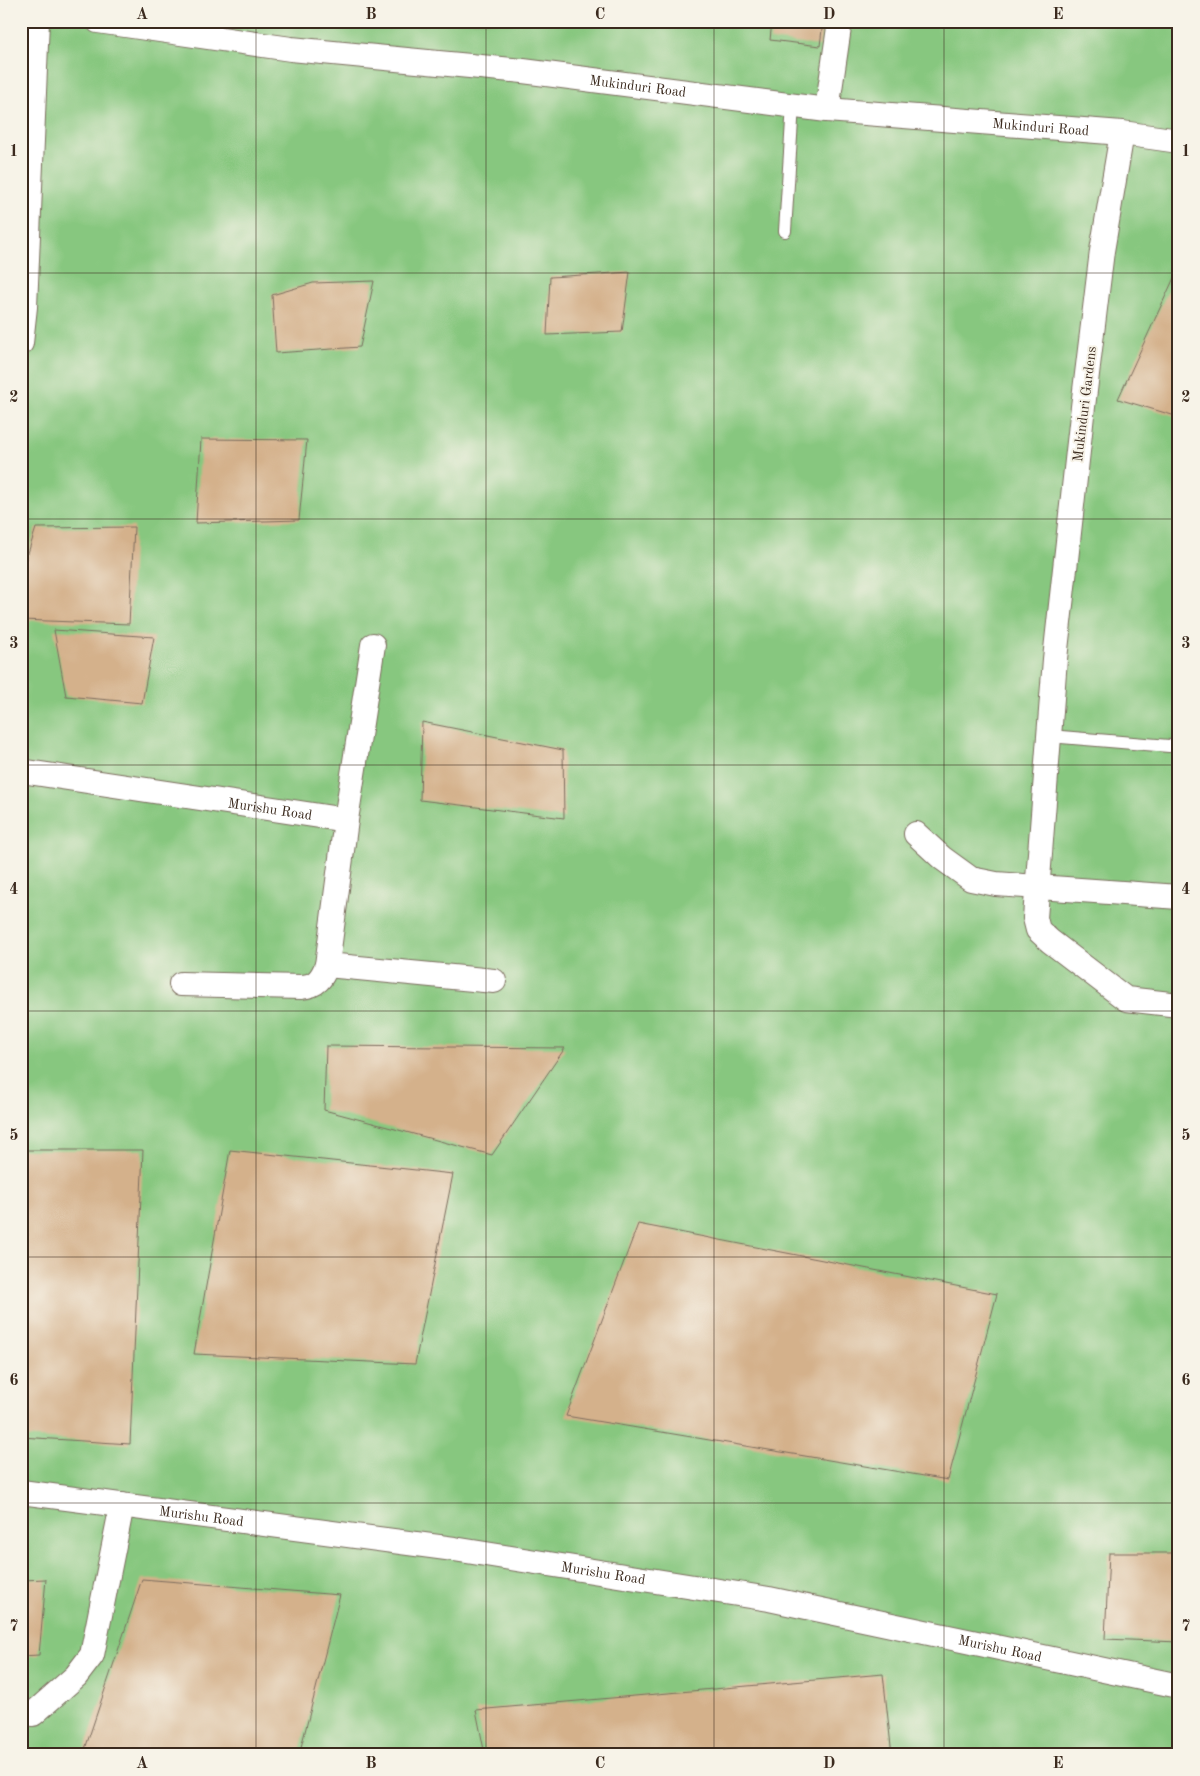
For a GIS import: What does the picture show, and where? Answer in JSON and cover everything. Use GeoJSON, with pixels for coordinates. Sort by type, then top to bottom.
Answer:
{"type":"FeatureCollection","features":[{"type":"Feature","properties":{"kind":"street"},"geometry":{"type":"LineString","coordinates":[[21,343],[25,307],[37,21]]}},
{"type":"Feature","properties":{"kind":"street","name":"Mukinduri Road"},"geometry":{"type":"LineString","coordinates":[[98,21],[291,49],[523,71],[827,110],[1122,133],[1179,141]]}},
{"type":"Feature","properties":{"kind":"street"},"geometry":{"type":"LineString","coordinates":[[827,110],[840,21]]}},
{"type":"Feature","properties":{"kind":"street","name":"Mukinduri Gardens"},"geometry":{"type":"LineString","coordinates":[[1122,133],[1102,251],[1081,425],[1054,675],[1035,918],[1038,930],[1050,941],[1126,999],[1179,1005]]}},
{"type":"Feature","properties":{"kind":"street"},"geometry":{"type":"LineString","coordinates":[[181,984],[309,986],[316,983],[323,975],[327,965],[346,820],[373,644]]}},
{"type":"Feature","properties":{"kind":"street","name":"Murishu Road"},"geometry":{"type":"LineString","coordinates":[[21,771],[346,820]]}},
{"type":"Feature","properties":{"kind":"street"},"geometry":{"type":"LineString","coordinates":[[916,834],[942,858],[971,879],[996,884],[1179,897]]}},
{"type":"Feature","properties":{"kind":"street"},"geometry":{"type":"LineString","coordinates":[[327,965],[494,981]]}},
{"type":"Feature","properties":{"kind":"street","name":"Murishu Road"},"geometry":{"type":"LineString","coordinates":[[21,1492],[454,1549],[769,1599],[1179,1686]]}},
{"type":"Feature","properties":{"kind":"street"},"geometry":{"type":"LineString","coordinates":[[33,1714],[76,1676],[92,1656],[122,1505]]}},
{"type":"Feature","properties":{"kind":"lane"},"geometry":{"type":"LineString","coordinates":[[785,232],[792,105]]}},
{"type":"Feature","properties":{"kind":"lane"},"geometry":{"type":"LineString","coordinates":[[1049,736],[1169,746],[1179,745]]}},
{"type":"Feature","properties":{"kind":"green space"},"geometry":{"type":"Polygon","coordinates":[[[21,21],[1179,21],[1179,1755],[21,1755],[21,21]]]}},
{"type":"Feature","properties":{"kind":"building"},"geometry":{"type":"Polygon","coordinates":[[[772,21],[823,21],[820,46],[770,40],[772,21]]]}},
{"type":"Feature","properties":{"kind":"building"},"geometry":{"type":"Polygon","coordinates":[[[1179,267],[1179,417],[1118,399],[1179,267]]]}},
{"type":"Feature","properties":{"kind":"building"},"geometry":{"type":"Polygon","coordinates":[[[630,272],[622,332],[547,335],[550,277],[630,272]]]}},
{"type":"Feature","properties":{"kind":"building"},"geometry":{"type":"Polygon","coordinates":[[[374,281],[360,347],[276,353],[272,295],[313,283],[374,281]]]}},
{"type":"Feature","properties":{"kind":"building"},"geometry":{"type":"Polygon","coordinates":[[[201,439],[307,440],[299,520],[196,523],[201,439]]]}},
{"type":"Feature","properties":{"kind":"building"},"geometry":{"type":"Polygon","coordinates":[[[134,527],[129,624],[21,620],[21,575],[36,528],[134,527]]]}},
{"type":"Feature","properties":{"kind":"building"},"geometry":{"type":"Polygon","coordinates":[[[54,630],[154,637],[142,703],[66,696],[54,630]]]}},
{"type":"Feature","properties":{"kind":"building"},"geometry":{"type":"Polygon","coordinates":[[[422,722],[563,750],[564,818],[420,800],[422,722]]]}},
{"type":"Feature","properties":{"kind":"building"},"geometry":{"type":"Polygon","coordinates":[[[326,1046],[565,1048],[492,1155],[324,1110],[326,1046]]]}},
{"type":"Feature","properties":{"kind":"building"},"geometry":{"type":"Polygon","coordinates":[[[21,1150],[143,1150],[130,1444],[21,1437],[21,1150]]]}},
{"type":"Feature","properties":{"kind":"building"},"geometry":{"type":"Polygon","coordinates":[[[230,1150],[453,1174],[415,1364],[194,1354],[230,1150]]]}},
{"type":"Feature","properties":{"kind":"building"},"geometry":{"type":"Polygon","coordinates":[[[638,1224],[997,1294],[948,1480],[566,1416],[638,1224]]]}},
{"type":"Feature","properties":{"kind":"building"},"geometry":{"type":"Polygon","coordinates":[[[1109,1553],[1179,1553],[1179,1642],[1105,1639],[1109,1553]]]}},
{"type":"Feature","properties":{"kind":"building"},"geometry":{"type":"Polygon","coordinates":[[[46,1579],[39,1655],[21,1656],[21,1580],[46,1579]]]}},
{"type":"Feature","properties":{"kind":"building"},"geometry":{"type":"Polygon","coordinates":[[[142,1579],[340,1595],[299,1755],[83,1755],[142,1579]]]}},
{"type":"Feature","properties":{"kind":"building"},"geometry":{"type":"Polygon","coordinates":[[[883,1674],[892,1755],[485,1755],[476,1710],[883,1674]]]}}]}
